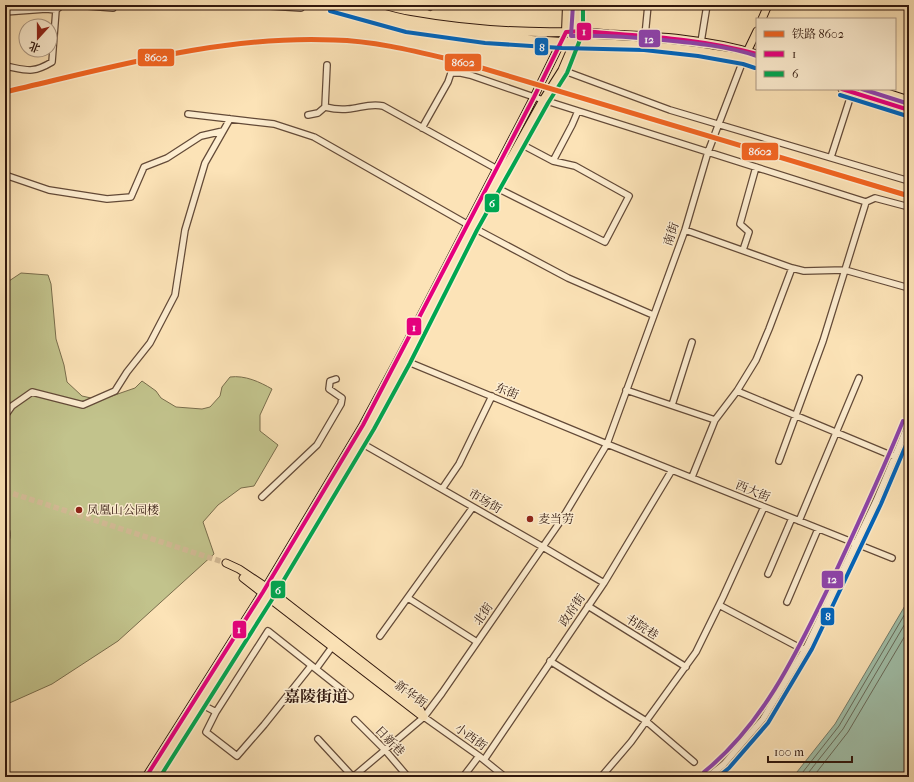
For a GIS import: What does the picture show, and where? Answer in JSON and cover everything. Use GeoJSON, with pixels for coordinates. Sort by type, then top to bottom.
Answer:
{"type":"FeatureCollection","features":[{"type":"Feature","properties":{"kind":"highway"},"geometry":{"type":"LineString","coordinates":[[332,5],[408,26],[486,37],[562,42],[574,42],[577,30],[577,5]]}},
{"type":"Feature","properties":{"kind":"highway"},"geometry":{"type":"LineString","coordinates":[[353,5],[409,20],[480,28],[538,32],[566,32],[567,5]]}},
{"type":"Feature","properties":{"kind":"main road"},"geometry":{"type":"LineString","coordinates":[[762,18],[768,5]]}},
{"type":"Feature","properties":{"kind":"main road"},"geometry":{"type":"LineString","coordinates":[[152,777],[199,703],[357,440],[402,359],[566,32],[577,30],[701,42],[756,54]]}},
{"type":"Feature","properties":{"kind":"main road","name":"南街"},"geometry":{"type":"LineString","coordinates":[[744,58],[756,33]]}},
{"type":"Feature","properties":{"kind":"main road"},"geometry":{"type":"LineString","coordinates":[[470,226],[495,187],[543,100],[562,70],[574,42],[644,44],[699,50],[744,58],[756,62]]}},
{"type":"Feature","properties":{"kind":"main road"},"geometry":{"type":"LineString","coordinates":[[845,90],[909,110]]}},
{"type":"Feature","properties":{"kind":"main road"},"geometry":{"type":"LineString","coordinates":[[878,90],[909,100]]}},
{"type":"Feature","properties":{"kind":"main road","name":"新华街"},"geometry":{"type":"LineString","coordinates":[[424,717],[332,647],[266,592],[239,569],[226,563],[236,573],[266,592],[418,705],[424,717]]}},
{"type":"Feature","properties":{"kind":"main road"},"geometry":{"type":"LineString","coordinates":[[146,777],[266,592]]}},
{"type":"Feature","properties":{"kind":"street"},"geometry":{"type":"LineString","coordinates":[[5,12],[46,9],[56,10],[61,6],[66,5]]}},
{"type":"Feature","properties":{"kind":"street"},"geometry":{"type":"LineString","coordinates":[[75,5],[114,8]]}},
{"type":"Feature","properties":{"kind":"street"},"geometry":{"type":"LineString","coordinates":[[254,5],[301,8],[303,5]]}},
{"type":"Feature","properties":{"kind":"street"},"geometry":{"type":"LineString","coordinates":[[645,36],[648,5]]}},
{"type":"Feature","properties":{"kind":"street"},"geometry":{"type":"LineString","coordinates":[[701,42],[707,5]]}},
{"type":"Feature","properties":{"kind":"street"},"geometry":{"type":"LineString","coordinates":[[5,66],[27,70],[40,69],[52,62],[56,10]]}},
{"type":"Feature","properties":{"kind":"street","name":"南街"},"geometry":{"type":"LineString","coordinates":[[607,444],[685,230],[708,152],[744,58]]}},
{"type":"Feature","properties":{"kind":"street"},"geometry":{"type":"LineString","coordinates":[[308,114],[318,113],[325,107],[327,65]]}},
{"type":"Feature","properties":{"kind":"street"},"geometry":{"type":"LineString","coordinates":[[562,70],[670,110],[909,181]]}},
{"type":"Feature","properties":{"kind":"street"},"geometry":{"type":"LineString","coordinates":[[422,128],[448,82],[451,73],[461,73],[866,202],[875,198],[909,207]]}},
{"type":"Feature","properties":{"kind":"street"},"geometry":{"type":"LineString","coordinates":[[830,158],[852,92]]}},
{"type":"Feature","properties":{"kind":"street"},"geometry":{"type":"LineString","coordinates":[[325,107],[349,109],[369,105],[378,105],[387,108],[497,169]]}},
{"type":"Feature","properties":{"kind":"street"},"geometry":{"type":"LineString","coordinates":[[553,161],[578,111]]}},
{"type":"Feature","properties":{"kind":"street"},"geometry":{"type":"LineString","coordinates":[[188,114],[274,124],[314,137],[470,226],[568,278],[654,315]]}},
{"type":"Feature","properties":{"kind":"street"},"geometry":{"type":"LineString","coordinates":[[5,416],[12,406],[32,392],[83,405],[115,391],[127,372],[150,343],[175,295],[185,230],[205,163],[230,119]]}},
{"type":"Feature","properties":{"kind":"street"},"geometry":{"type":"LineString","coordinates":[[5,175],[49,190],[107,199],[131,197],[144,167],[168,158],[201,136],[223,131]]}},
{"type":"Feature","properties":{"kind":"street"},"geometry":{"type":"LineString","coordinates":[[495,187],[604,242],[629,196],[575,166],[553,161],[519,143]]}},
{"type":"Feature","properties":{"kind":"street"},"geometry":{"type":"LineString","coordinates":[[743,250],[749,232],[740,224],[756,167]]}},
{"type":"Feature","properties":{"kind":"street"},"geometry":{"type":"LineString","coordinates":[[909,193],[909,201]]}},
{"type":"Feature","properties":{"kind":"street"},"geometry":{"type":"LineString","coordinates":[[780,461],[823,341],[866,202]]}},
{"type":"Feature","properties":{"kind":"street"},"geometry":{"type":"LineString","coordinates":[[685,230],[792,268],[804,271],[845,270],[909,288]]}},
{"type":"Feature","properties":{"kind":"street"},"geometry":{"type":"LineString","coordinates":[[692,477],[715,420],[737,391],[756,360],[792,268]]}},
{"type":"Feature","properties":{"kind":"street"},"geometry":{"type":"LineString","coordinates":[[672,405],[692,342]]}},
{"type":"Feature","properties":{"kind":"street","name":"东街"},"geometry":{"type":"LineString","coordinates":[[402,359],[607,444]]}},
{"type":"Feature","properties":{"kind":"street"},"geometry":{"type":"LineString","coordinates":[[799,521],[859,378]]}},
{"type":"Feature","properties":{"kind":"street"},"geometry":{"type":"LineString","coordinates":[[262,497],[317,445],[341,404],[342,398],[329,389],[330,381],[336,379]]}},
{"type":"Feature","properties":{"kind":"street"},"geometry":{"type":"LineString","coordinates":[[626,390],[715,420]]}},
{"type":"Feature","properties":{"kind":"street"},"geometry":{"type":"LineString","coordinates":[[737,391],[895,457]]}},
{"type":"Feature","properties":{"kind":"street"},"geometry":{"type":"LineString","coordinates":[[442,489],[459,464],[492,396]]}},
{"type":"Feature","properties":{"kind":"street"},"geometry":{"type":"LineString","coordinates":[[708,777],[724,764],[763,720],[804,650],[856,544],[909,423]]}},
{"type":"Feature","properties":{"kind":"street","name":"市场街"},"geometry":{"type":"LineString","coordinates":[[357,440],[604,583]]}},
{"type":"Feature","properties":{"kind":"street","name":"西大街"},"geometry":{"type":"LineString","coordinates":[[607,444],[892,558]]}},
{"type":"Feature","properties":{"kind":"street","name":"北街"},"geometry":{"type":"LineString","coordinates":[[353,777],[424,717],[562,519],[607,444]]}},
{"type":"Feature","properties":{"kind":"street","name":"政府街"},"geometry":{"type":"LineString","coordinates":[[463,777],[482,758],[604,583],[672,470]]}},
{"type":"Feature","properties":{"kind":"street"},"geometry":{"type":"LineString","coordinates":[[380,636],[473,507]]}},
{"type":"Feature","properties":{"kind":"street"},"geometry":{"type":"LineString","coordinates":[[601,777],[631,742],[696,652],[764,507]]}},
{"type":"Feature","properties":{"kind":"street"},"geometry":{"type":"LineString","coordinates":[[768,574],[792,518]]}},
{"type":"Feature","properties":{"kind":"street"},"geometry":{"type":"LineString","coordinates":[[787,602],[818,529]]}},
{"type":"Feature","properties":{"kind":"street"},"geometry":{"type":"LineString","coordinates":[[408,598],[477,642]]}},
{"type":"Feature","properties":{"kind":"street"},"geometry":{"type":"LineString","coordinates":[[719,605],[804,650]]}},
{"type":"Feature","properties":{"kind":"street","name":"书院巷"},"geometry":{"type":"LineString","coordinates":[[588,606],[686,667]]}},
{"type":"Feature","properties":{"kind":"street"},"geometry":{"type":"LineString","coordinates":[[332,647],[313,668],[237,756],[206,732],[216,712],[268,631],[313,668],[350,696]]}},
{"type":"Feature","properties":{"kind":"street"},"geometry":{"type":"LineString","coordinates":[[550,662],[646,721],[694,762]]}},
{"type":"Feature","properties":{"kind":"street"},"geometry":{"type":"LineString","coordinates":[[199,703],[216,712]]}},
{"type":"Feature","properties":{"kind":"street","name":"小西街"},"geometry":{"type":"LineString","coordinates":[[424,717],[482,758],[505,777]]}},
{"type":"Feature","properties":{"kind":"street","name":"日新巷"},"geometry":{"type":"LineString","coordinates":[[354,720],[385,750],[408,777]]}},
{"type":"Feature","properties":{"kind":"street"},"geometry":{"type":"LineString","coordinates":[[318,739],[353,777]]}},
{"type":"Feature","properties":{"kind":"green space"},"geometry":{"type":"Polygon","coordinates":[[[21,273],[48,275],[51,284],[56,339],[64,365],[67,382],[82,396],[91,398],[109,397],[135,388],[142,381],[156,391],[161,398],[176,407],[202,409],[210,407],[220,396],[222,387],[230,377],[247,378],[272,389],[260,415],[260,431],[278,445],[254,486],[241,488],[218,505],[203,522],[214,554],[118,641],[52,684],[5,705],[5,552],[10,534],[5,517],[5,286],[6,283],[21,273]]]}},
{"type":"Feature","properties":{"kind":"water"},"geometry":{"type":"Polygon","coordinates":[[[909,599],[909,777],[793,777],[835,724],[909,599]]]}},
{"type":"Feature","properties":{"kind":"tunnel"},"geometry":{"type":"LineString","coordinates":[[5,491],[226,563]]}},
{"type":"Feature","properties":{"kind":"rail line","name":"8602"},"geometry":{"type":"LineString","coordinates":[[5,92],[127,63],[209,48],[251,42],[292,40],[350,41],[400,48],[465,63],[909,196]]}},
{"type":"Feature","properties":{"kind":"transit line","name":"12"},"geometry":{"type":"LineString","coordinates":[[573,5],[571,36],[617,36],[687,42],[723,47],[756,56]]}},
{"type":"Feature","properties":{"kind":"transit line","name":"6"},"geometry":{"type":"LineString","coordinates":[[160,777],[273,598],[374,429],[410,363],[477,230],[548,103],[567,73],[583,32],[583,5]]}},
{"type":"Feature","properties":{"kind":"transit line","name":"8"},"geometry":{"type":"LineString","coordinates":[[330,11],[406,32],[485,43],[562,48],[644,50],[698,56],[743,64],[755,68]]}},
{"type":"Feature","properties":{"kind":"transit line","name":"1"},"geometry":{"type":"LineString","coordinates":[[146,777],[263,592],[363,425],[534,97],[566,32],[582,31],[670,38],[714,44],[756,54]]}},
{"type":"Feature","properties":{"kind":"transit line","name":"1"},"geometry":{"type":"LineString","coordinates":[[845,90],[909,110]]}},
{"type":"Feature","properties":{"kind":"transit line","name":"12"},"geometry":{"type":"LineString","coordinates":[[865,90],[909,104]]}},
{"type":"Feature","properties":{"kind":"transit line","name":"8"},"geometry":{"type":"LineString","coordinates":[[840,95],[907,116]]}},
{"type":"Feature","properties":{"kind":"transit line","name":"12"},"geometry":{"type":"LineString","coordinates":[[704,772],[745,732],[778,684],[806,634],[831,582],[903,421]]}},
{"type":"Feature","properties":{"kind":"transit line","name":"8"},"geometry":{"type":"LineString","coordinates":[[718,777],[729,768],[768,723],[812,649],[881,504],[909,438]]}},
{"type":"Feature","properties":{"kind":"place","name":"凤凰山公园楼"},"geometry":{"type":"Point","coordinates":[79,510]}},
{"type":"Feature","properties":{"kind":"place","name":"麦当劳"},"geometry":{"type":"Point","coordinates":[530,519]}},
{"type":"Feature","properties":{"kind":"district","name":"嘉陵街道"},"geometry":{"type":"Point","coordinates":[316,696]}}]}
